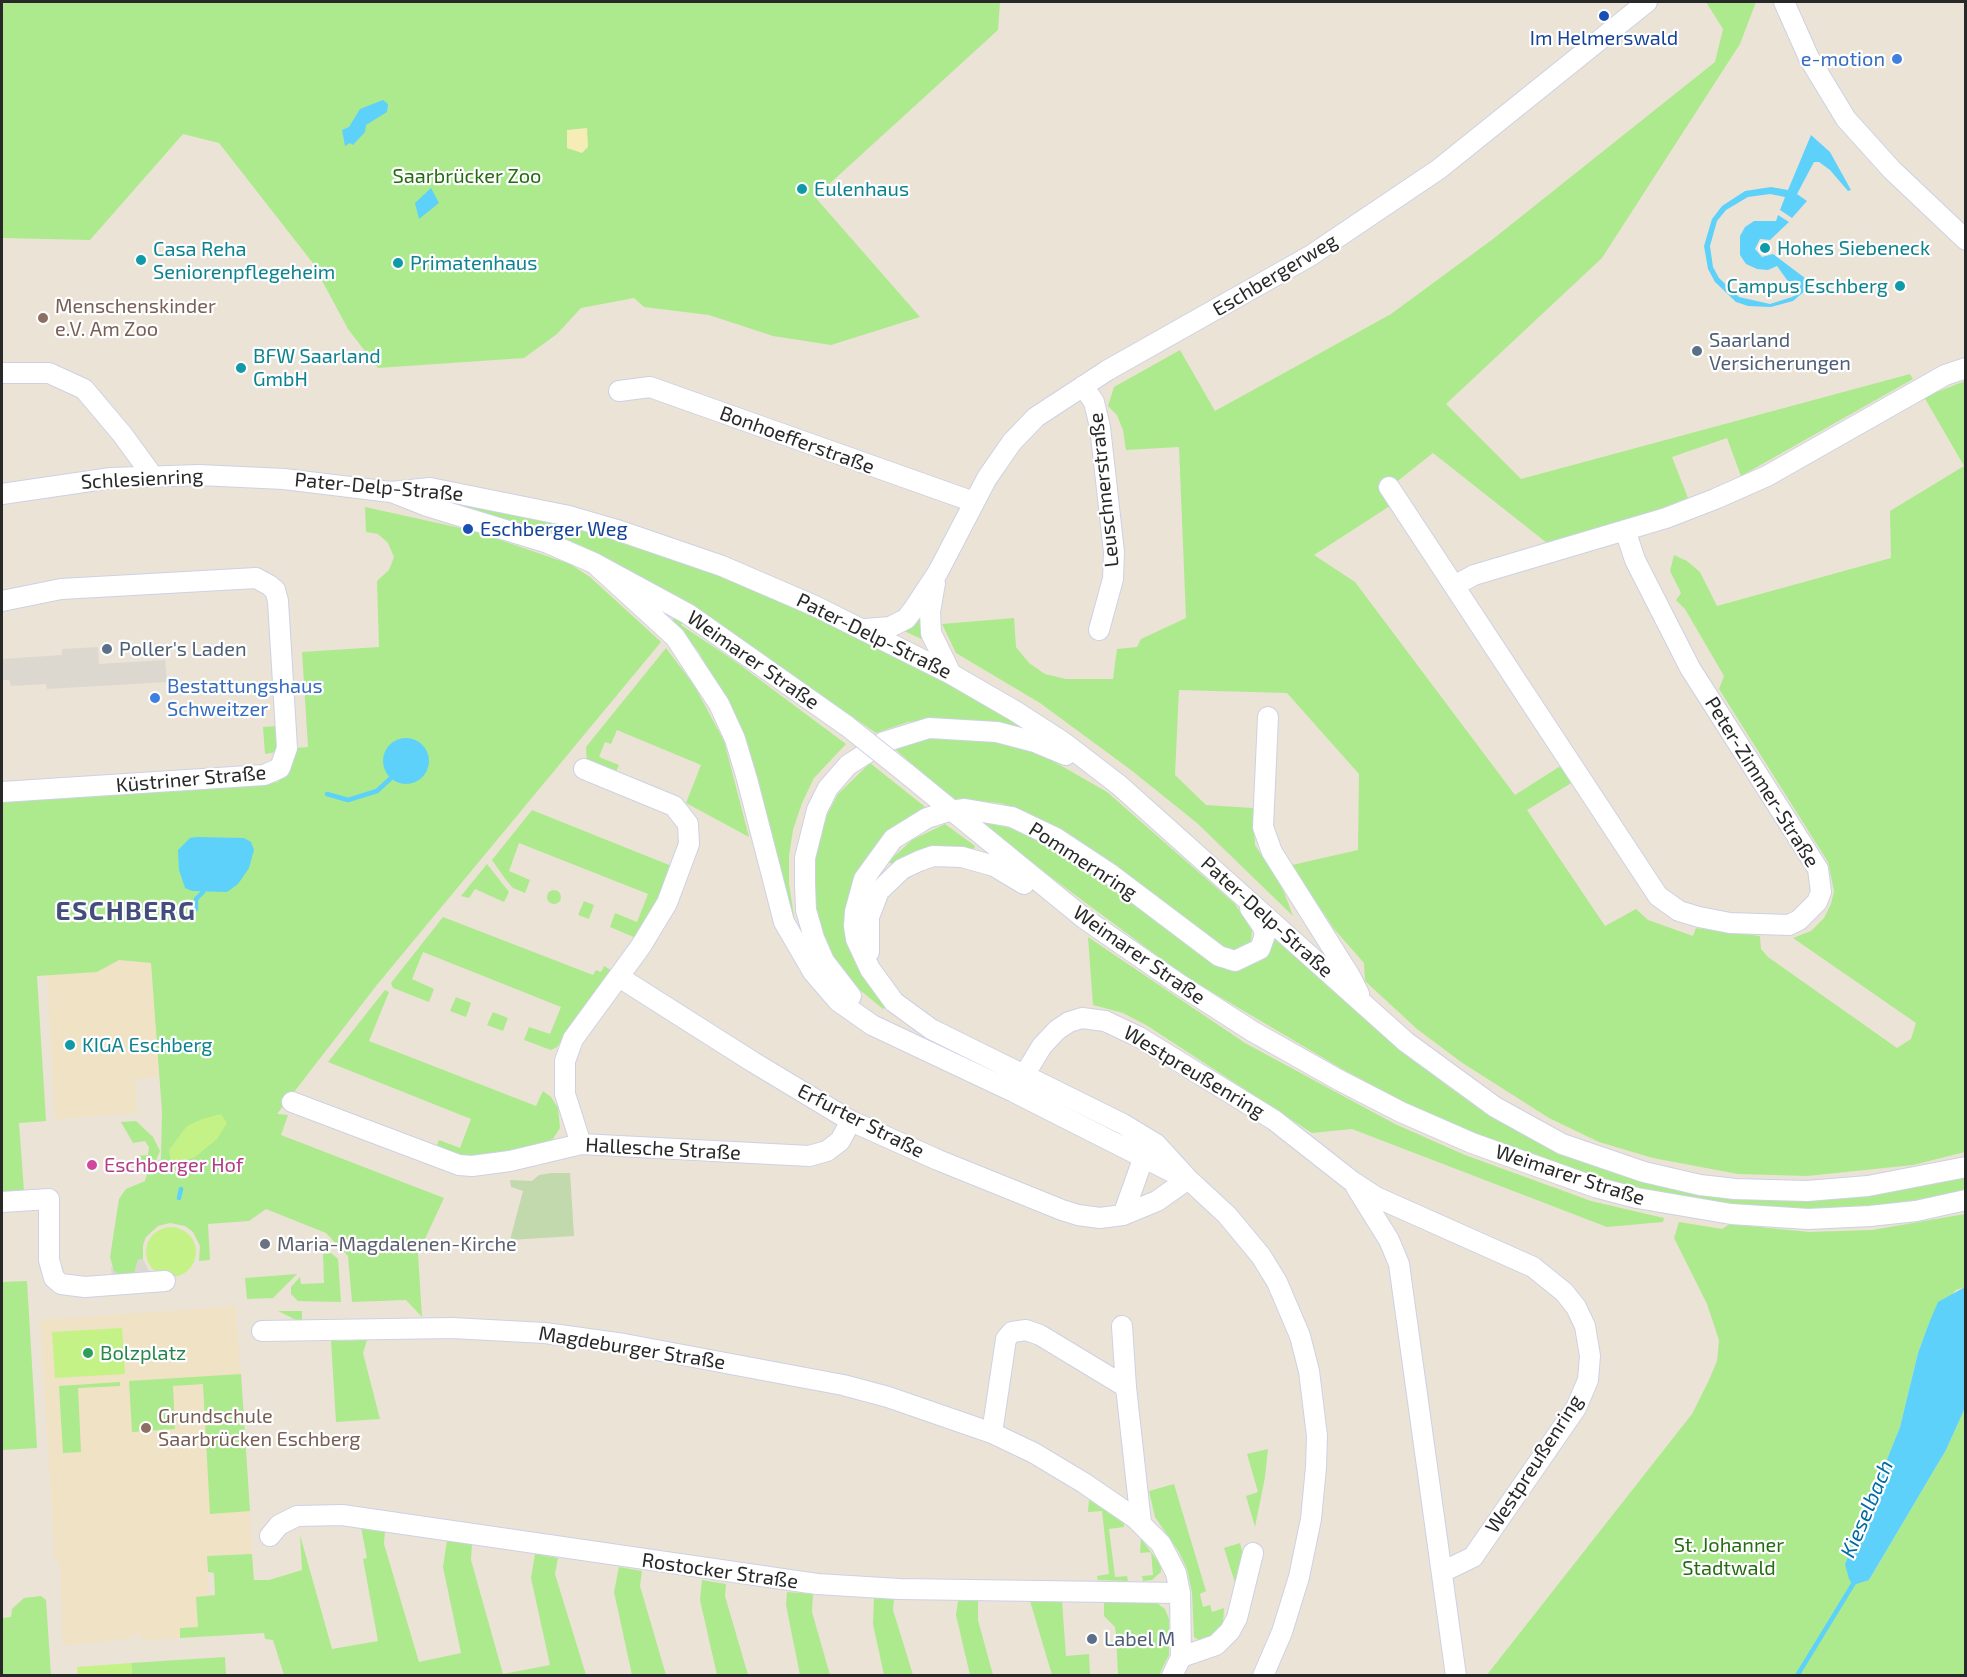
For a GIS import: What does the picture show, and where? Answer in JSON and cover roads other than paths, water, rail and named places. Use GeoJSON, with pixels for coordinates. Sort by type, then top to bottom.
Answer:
{"type":"FeatureCollection","features":[{"type":"Feature","properties":{"kind":"street","name":"Eschbergerweg"},"geometry":{"type":"LineString","coordinates":[[865,629],[890,627],[906,619],[938,572],[974,502],[1012,442],[1036,417],[1083,386],[1310,255],[1439,169],[1647,2]]}},
{"type":"Feature","properties":{"kind":"street"},"geometry":{"type":"LineString","coordinates":[[1784,2],[1809,57],[1846,119],[1892,170],[1965,240]]}},
{"type":"Feature","properties":{"kind":"street"},"geometry":{"type":"LineString","coordinates":[[1456,585],[1473,575],[1686,511],[1767,476],[1920,388],[1965,368]]}},
{"type":"Feature","properties":{"kind":"street"},"geometry":{"type":"LineString","coordinates":[[2,373],[48,373],[84,389],[122,434],[152,476]]}},
{"type":"Feature","properties":{"kind":"street","name":"Leuschnerstraße"},"geometry":{"type":"LineString","coordinates":[[1083,386],[1094,402],[1100,428],[1113,552],[1113,579],[1099,630]]}},
{"type":"Feature","properties":{"kind":"street","name":"Bonhoefferstraße"},"geometry":{"type":"LineString","coordinates":[[620,391],[650,387],[974,502]]}},
{"type":"Feature","properties":{"kind":"street","name":"Schlesienring"},"geometry":{"type":"LineString","coordinates":[[2,494],[63,483],[152,476],[284,479]]}},
{"type":"Feature","properties":{"kind":"street","name":"Pater-Delp-Straße"},"geometry":{"type":"LineString","coordinates":[[284,479],[391,492],[430,488],[499,500],[594,523],[722,566],[865,629],[951,674],[1063,742],[1119,785],[1235,886],[1406,1042],[1495,1107],[1562,1143],[1644,1172],[1712,1186],[1808,1191],[1915,1179],[1965,1167]]}},
{"type":"Feature","properties":{"kind":"street","name":"Peter-Zimmer-Straße"},"geometry":{"type":"LineString","coordinates":[[1389,487],[1456,585],[1658,896],[1679,911],[1699,917],[1730,923],[1789,926],[1799,920],[1817,902],[1821,892],[1818,869],[1690,668],[1635,560],[1625,530]]}},
{"type":"Feature","properties":{"kind":"street","name":"Weimarer Straße"},"geometry":{"type":"LineString","coordinates":[[391,492],[427,506],[548,543],[594,563],[688,615],[847,726],[1085,919],[1252,1031],[1401,1112],[1561,1176],[1637,1198],[1731,1214],[1768,1217],[1870,1216],[1916,1211],[1965,1200]]}},
{"type":"Feature","properties":{"kind":"street","name":"Pommernring"},"geometry":{"type":"LineString","coordinates":[[594,563],[675,637],[719,704],[735,739],[784,922],[813,972],[838,1001],[872,1025],[1014,1092],[1143,1159],[1188,1179]]}},
{"type":"Feature","properties":{"kind":"street","name":"Eschbergerweg"},"geometry":{"type":"LineString","coordinates":[[938,572],[930,612],[931,633],[951,674]]}},
{"type":"Feature","properties":{"kind":"street","name":"Küstriner Straße"},"geometry":{"type":"LineString","coordinates":[[2,601],[61,589],[256,578],[275,590],[278,601],[287,748],[280,768],[264,776],[2,792]]}},
{"type":"Feature","properties":{"kind":"street","name":"Pater-Delp-Straße"},"geometry":{"type":"LineString","coordinates":[[1268,717],[1263,827],[1272,852],[1350,976],[1364,1006]]}},
{"type":"Feature","properties":{"kind":"street","name":"Pommernring"},"geometry":{"type":"LineString","coordinates":[[921,1047],[877,1020],[846,991],[824,961],[814,938],[806,910],[805,858],[817,810],[828,788],[848,765],[884,742],[912,732],[951,728],[997,732],[1035,742],[1067,756],[1119,785]]}},
{"type":"Feature","properties":{"kind":"street"},"geometry":{"type":"LineString","coordinates":[[581,1144],[565,1094],[565,1061],[573,1039],[619,977],[667,903],[689,844],[688,824],[675,806],[584,769]]}},
{"type":"Feature","properties":{"kind":"street","name":"Pommernring"},"geometry":{"type":"LineString","coordinates":[[1235,886],[1263,927],[1265,935],[1260,949],[1235,961],[1219,956],[1201,944],[1109,873],[1056,838],[996,813],[949,810],[918,823],[892,839],[864,879],[854,926],[856,939],[870,969],[894,1002],[915,1018],[958,1043],[1141,1134],[1156,1144],[1241,1231],[1277,1282],[1300,1336],[1313,1391],[1317,1436],[1310,1528],[1291,1605],[1263,1676]]}},
{"type":"Feature","properties":{"kind":"street"},"geometry":{"type":"LineString","coordinates":[[870,969],[868,917],[879,891],[902,869],[933,856],[962,857],[993,866],[1085,919]]}},
{"type":"Feature","properties":{"kind":"street","name":"Erfurter Straße"},"geometry":{"type":"LineString","coordinates":[[619,977],[753,1062],[852,1121],[938,1160],[1078,1215],[1100,1218],[1123,1215],[1156,1201],[1188,1179]]}},
{"type":"Feature","properties":{"kind":"street","name":"Westpreußenring"},"geometry":{"type":"LineString","coordinates":[[1014,1092],[1042,1046],[1069,1022],[1082,1018],[1105,1021],[1139,1037],[1274,1120],[1353,1182],[1414,1216],[1533,1267],[1564,1292],[1576,1307],[1585,1326],[1589,1364],[1587,1380],[1576,1408],[1473,1557],[1442,1572]]}},
{"type":"Feature","properties":{"kind":"street","name":"Hallesche Straße"},"geometry":{"type":"LineString","coordinates":[[292,1102],[459,1165],[488,1165],[581,1144],[809,1156],[827,1151],[840,1141],[852,1121]]}},
{"type":"Feature","properties":{"kind":"street"},"geometry":{"type":"LineString","coordinates":[[1123,1215],[1143,1159]]}},
{"type":"Feature","properties":{"kind":"street","name":"Westpreußenring"},"geometry":{"type":"LineString","coordinates":[[1353,1182],[1389,1240],[1399,1264],[1456,1676]]}},
{"type":"Feature","properties":{"kind":"street"},"geometry":{"type":"LineString","coordinates":[[2,1202],[49,1199],[48,1252],[54,1278],[61,1284],[85,1287],[165,1281]]}},
{"type":"Feature","properties":{"kind":"street"},"geometry":{"type":"LineString","coordinates":[[1122,1326],[1125,1387],[1141,1523]]}},
{"type":"Feature","properties":{"kind":"street","name":"Magdeburger Straße"},"geometry":{"type":"LineString","coordinates":[[262,1331],[452,1328],[545,1333],[624,1344],[843,1385],[888,1397],[992,1433],[1034,1453],[1084,1483],[1141,1523],[1161,1544],[1170,1557],[1180,1593],[1181,1656],[1172,1676]]}},
{"type":"Feature","properties":{"kind":"street"},"geometry":{"type":"LineString","coordinates":[[992,1433],[1006,1339],[1012,1332],[1026,1330],[1040,1335],[1125,1387]]}},
{"type":"Feature","properties":{"kind":"street","name":"Rostocker Straße"},"geometry":{"type":"LineString","coordinates":[[270,1536],[279,1525],[297,1516],[342,1515],[817,1584],[898,1589],[1180,1593]]}},
{"type":"Feature","properties":{"kind":"street"},"geometry":{"type":"LineString","coordinates":[[1181,1656],[1216,1645],[1230,1631],[1236,1618],[1252,1553]]}},
{"type":"Feature","properties":{"kind":"water"},"geometry":{"type":"Polygon","coordinates":[[[383,100],[388,104],[387,112],[366,125],[365,132],[353,145],[350,143],[345,146],[342,130],[349,127],[360,109],[383,100]]]}},
{"type":"Feature","properties":{"kind":"water"},"geometry":{"type":"Polygon","coordinates":[[[1811,135],[1830,152],[1851,190],[1848,191],[1830,170],[1819,162],[1814,162],[1797,194],[1807,201],[1792,218],[1780,210],[1785,197],[1770,194],[1748,197],[1726,210],[1717,221],[1710,246],[1713,267],[1719,278],[1739,297],[1770,304],[1792,297],[1797,294],[1777,266],[1768,270],[1757,269],[1746,264],[1740,255],[1740,236],[1745,227],[1754,221],[1776,221],[1778,215],[1789,222],[1770,240],[1760,239],[1755,249],[1762,257],[1773,254],[1813,284],[1793,301],[1771,307],[1748,306],[1736,302],[1715,282],[1708,269],[1704,246],[1712,219],[1722,206],[1745,191],[1771,187],[1788,190],[1811,135]]]}},
{"type":"Feature","properties":{"kind":"water"},"geometry":{"type":"Polygon","coordinates":[[[431,188],[439,203],[419,219],[415,203],[431,188]]]}},
{"type":"Feature","properties":{"kind":"water"},"geometry":{"type":"Polygon","coordinates":[[[406,738],[422,745],[429,761],[422,777],[406,784],[390,777],[383,761],[390,745],[406,738]]]}},
{"type":"Feature","properties":{"kind":"water"},"geometry":{"type":"Polygon","coordinates":[[[190,838],[244,838],[251,842],[254,850],[249,868],[238,884],[227,892],[192,891],[185,888],[179,870],[178,850],[190,838]]]}},
{"type":"Feature","properties":{"kind":"water"},"geometry":{"type":"Polygon","coordinates":[[[1965,1287],[1965,1408],[1946,1450],[1869,1580],[1853,1585],[1845,1564],[1900,1427],[1918,1353],[1929,1323],[1938,1302],[1965,1287]]]}},
{"type":"Feature","properties":{"kind":"waterway"},"geometry":{"type":"LineString","coordinates":[[327,794],[348,800],[377,791],[390,779]]}},
{"type":"Feature","properties":{"kind":"waterway"},"geometry":{"type":"LineString","coordinates":[[196,909],[196,899],[203,892]]}},
{"type":"Feature","properties":{"kind":"waterway"},"geometry":{"type":"LineString","coordinates":[[179,1198],[181,1189]]}},
{"type":"Feature","properties":{"kind":"waterway","name":"Kieselbach"},"geometry":{"type":"LineString","coordinates":[[1797,1676],[1855,1581]]}},
{"type":"Feature","properties":{"kind":"place","name":"Im Helmerswald"},"geometry":{"type":"Point","coordinates":[1604,16]}},
{"type":"Feature","properties":{"kind":"place","name":"e-motion"},"geometry":{"type":"Point","coordinates":[1897,59]}},
{"type":"Feature","properties":{"kind":"place","name":"Eulenhaus"},"geometry":{"type":"Point","coordinates":[802,189]}},
{"type":"Feature","properties":{"kind":"place","name":"Hohes Siebeneck"},"geometry":{"type":"Point","coordinates":[1765,248]}},
{"type":"Feature","properties":{"kind":"place","name":"Casa Reha Seniorenpflegeheim"},"geometry":{"type":"Point","coordinates":[141,260]}},
{"type":"Feature","properties":{"kind":"place","name":"Primatenhaus"},"geometry":{"type":"Point","coordinates":[398,263]}},
{"type":"Feature","properties":{"kind":"place","name":"Campus Eschberg"},"geometry":{"type":"Point","coordinates":[1900,286]}},
{"type":"Feature","properties":{"kind":"place","name":"Menschenskinder e.V. Am Zoo"},"geometry":{"type":"Point","coordinates":[43,318]}},
{"type":"Feature","properties":{"kind":"place","name":"Saarland Versicherungen"},"geometry":{"type":"Point","coordinates":[1697,351]}},
{"type":"Feature","properties":{"kind":"place","name":"BFW Saarland GmbH"},"geometry":{"type":"Point","coordinates":[241,368]}},
{"type":"Feature","properties":{"kind":"place","name":"Eschberger Weg"},"geometry":{"type":"Point","coordinates":[468,529]}},
{"type":"Feature","properties":{"kind":"place","name":"Poller's Laden"},"geometry":{"type":"Point","coordinates":[107,649]}},
{"type":"Feature","properties":{"kind":"place","name":"Bestattungshaus Schweitzer"},"geometry":{"type":"Point","coordinates":[155,698]}},
{"type":"Feature","properties":{"kind":"place","name":"KIGA Eschberg"},"geometry":{"type":"Point","coordinates":[70,1045]}},
{"type":"Feature","properties":{"kind":"place","name":"Eschberger Hof"},"geometry":{"type":"Point","coordinates":[92,1165]}},
{"type":"Feature","properties":{"kind":"place","name":"Maria-Magdalenen-Kirche"},"geometry":{"type":"Point","coordinates":[265,1244]}},
{"type":"Feature","properties":{"kind":"place","name":"Bolzplatz"},"geometry":{"type":"Point","coordinates":[88,1353]}},
{"type":"Feature","properties":{"kind":"place","name":"Grundschule Saarbrücken Eschberg"},"geometry":{"type":"Point","coordinates":[146,1428]}},
{"type":"Feature","properties":{"kind":"place","name":"Label M"},"geometry":{"type":"Point","coordinates":[1092,1639]}},
{"type":"Feature","properties":{"kind":"district","name":"ESCHBERG"},"geometry":{"type":"Point","coordinates":[126,911]}},
{"type":"Feature","properties":{"kind":"park label","name":"Saarbrücker Zoo"},"geometry":{"type":"Point","coordinates":[467,176]}},
{"type":"Feature","properties":{"kind":"park label","name":"St. Johanner Stadtwald"},"geometry":{"type":"Point","coordinates":[1729,1556]}}]}
